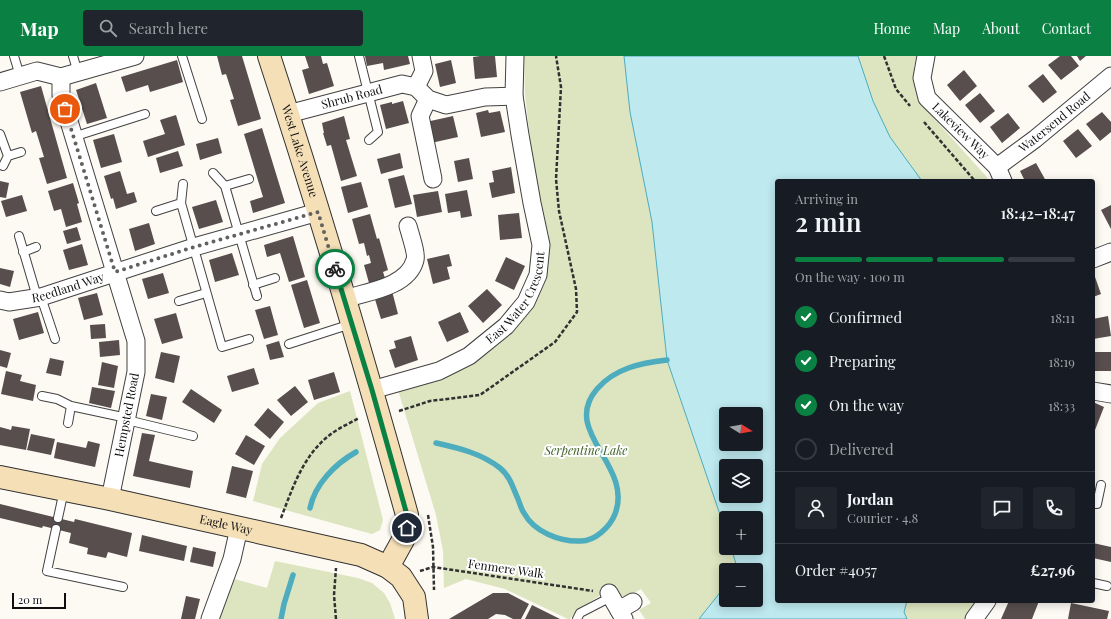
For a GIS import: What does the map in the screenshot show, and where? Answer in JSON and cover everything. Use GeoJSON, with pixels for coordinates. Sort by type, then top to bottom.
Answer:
{"type":"FeatureCollection","features":[{"type":"Feature","properties":{"kind":"street"},"geometry":{"type":"LineString","coordinates":[[0,82],[37,71],[60,78],[135,56]]}},
{"type":"Feature","properties":{"kind":"street","name":"West Lake Avenue"},"geometry":{"type":"LineString","coordinates":[[268,56],[288,114],[372,390],[407,515],[407,528],[394,572]]}},
{"type":"Feature","properties":{"kind":"street"},"geometry":{"type":"LineString","coordinates":[[420,56],[424,71],[416,87],[428,99],[446,105],[485,97],[514,96]]}},
{"type":"Feature","properties":{"kind":"street","name":"East Water Crescent"},"geometry":{"type":"LineString","coordinates":[[372,390],[439,371],[469,356],[506,326],[526,302],[538,275],[541,245],[525,165],[514,96],[515,56]]}},
{"type":"Feature","properties":{"kind":"street","name":"Lakeview Way"},"geometry":{"type":"LineString","coordinates":[[926,56],[922,78],[927,98],[1000,174]]}},
{"type":"Feature","properties":{"kind":"street","name":"Watersend Road"},"geometry":{"type":"LineString","coordinates":[[1000,174],[1035,140],[1111,76]]}},
{"type":"Feature","properties":{"kind":"street","name":"Hempsted Road"},"geometry":{"type":"LineString","coordinates":[[60,78],[61,95],[73,137],[136,341],[136,372],[110,499]]}},
{"type":"Feature","properties":{"kind":"street","name":"Shrub Road"},"geometry":{"type":"LineString","coordinates":[[288,114],[402,84],[416,87]]}},
{"type":"Feature","properties":{"kind":"street"},"geometry":{"type":"LineString","coordinates":[[428,99],[420,116],[433,179]]}},
{"type":"Feature","properties":{"kind":"street","name":"Reedland Way"},"geometry":{"type":"LineString","coordinates":[[0,300],[9,302],[39,297],[194,247],[318,212]]}},
{"type":"Feature","properties":{"kind":"street"},"geometry":{"type":"LineString","coordinates":[[344,299],[393,284],[408,274],[416,259],[408,226]]}},
{"type":"Feature","properties":{"kind":"street"},"geometry":{"type":"LineString","coordinates":[[1095,258],[1111,252]]}},
{"type":"Feature","properties":{"kind":"street"},"geometry":{"type":"LineString","coordinates":[[1095,391],[1111,394]]}},
{"type":"Feature","properties":{"kind":"street","name":"Eagle Way"},"geometry":{"type":"LineString","coordinates":[[0,478],[64,489],[361,556],[394,572]]}},
{"type":"Feature","properties":{"kind":"street"},"geometry":{"type":"LineString","coordinates":[[210,619],[232,558],[239,528]]}},
{"type":"Feature","properties":{"kind":"street"},"geometry":{"type":"LineString","coordinates":[[394,572],[414,597],[417,619]]}},
{"type":"Feature","properties":{"kind":"street"},"geometry":{"type":"LineString","coordinates":[[974,619],[986,603]]}},
{"type":"Feature","properties":{"kind":"lane"},"geometry":{"type":"LineString","coordinates":[[14,56],[20,76]]}},
{"type":"Feature","properties":{"kind":"lane"},"geometry":{"type":"LineString","coordinates":[[72,56],[78,73]]}},
{"type":"Feature","properties":{"kind":"lane"},"geometry":{"type":"LineString","coordinates":[[182,56],[202,119]]}},
{"type":"Feature","properties":{"kind":"lane"},"geometry":{"type":"LineString","coordinates":[[358,56],[369,92],[378,132],[369,140]]}},
{"type":"Feature","properties":{"kind":"lane"},"geometry":{"type":"LineString","coordinates":[[73,137],[145,114]]}},
{"type":"Feature","properties":{"kind":"lane"},"geometry":{"type":"LineString","coordinates":[[0,134],[8,156]]}},
{"type":"Feature","properties":{"kind":"lane"},"geometry":{"type":"LineString","coordinates":[[3,166],[8,156],[21,152]]}},
{"type":"Feature","properties":{"kind":"lane"},"geometry":{"type":"LineString","coordinates":[[213,173],[225,186],[257,296]]}},
{"type":"Feature","properties":{"kind":"lane"},"geometry":{"type":"LineString","coordinates":[[225,186],[249,179]]}},
{"type":"Feature","properties":{"kind":"lane"},"geometry":{"type":"LineString","coordinates":[[183,184],[181,204],[222,347],[249,339]]}},
{"type":"Feature","properties":{"kind":"lane"},"geometry":{"type":"LineString","coordinates":[[156,211],[181,204]]}},
{"type":"Feature","properties":{"kind":"lane"},"geometry":{"type":"LineString","coordinates":[[19,236],[23,252],[55,339]]}},
{"type":"Feature","properties":{"kind":"lane"},"geometry":{"type":"LineString","coordinates":[[23,252],[36,247]]}},
{"type":"Feature","properties":{"kind":"lane"},"geometry":{"type":"LineString","coordinates":[[253,285],[275,278]]}},
{"type":"Feature","properties":{"kind":"lane"},"geometry":{"type":"LineString","coordinates":[[179,301],[206,293]]}},
{"type":"Feature","properties":{"kind":"lane"},"geometry":{"type":"LineString","coordinates":[[289,344],[352,324]]}},
{"type":"Feature","properties":{"kind":"lane"},"geometry":{"type":"LineString","coordinates":[[42,396],[57,399],[71,406],[193,436]]}},
{"type":"Feature","properties":{"kind":"lane"},"geometry":{"type":"LineString","coordinates":[[68,422],[71,406]]}},
{"type":"Feature","properties":{"kind":"lane"},"geometry":{"type":"LineString","coordinates":[[1095,504],[1097,504],[1101,485]]}},
{"type":"Feature","properties":{"kind":"lane"},"geometry":{"type":"LineString","coordinates":[[58,518],[64,489]]}},
{"type":"Feature","properties":{"kind":"lane"},"geometry":{"type":"LineString","coordinates":[[56,529],[47,571],[124,587]]}},
{"type":"Feature","properties":{"kind":"lane"},"geometry":{"type":"LineString","coordinates":[[1095,583],[1107,586]]}},
{"type":"Feature","properties":{"kind":"lane"},"geometry":{"type":"LineString","coordinates":[[577,619],[580,613],[619,604]]}},
{"type":"Feature","properties":{"kind":"path"},"geometry":{"type":"LineString","coordinates":[[281,519],[298,476],[310,454],[331,434],[350,423],[362,417],[379,415]]}},
{"type":"Feature","properties":{"kind":"path"},"geometry":{"type":"LineString","coordinates":[[329,566],[343,570]]}},
{"type":"Feature","properties":{"kind":"path"},"geometry":{"type":"LineString","coordinates":[[336,568],[334,595],[336,619]]}},
{"type":"Feature","properties":{"kind":"path","name":"Fenmere Walk"},"geometry":{"type":"LineString","coordinates":[[394,572],[433,568],[619,604]]}},
{"type":"Feature","properties":{"kind":"green space","name":"Serpentine Lake"},"geometry":{"type":"Polygon","coordinates":[[[524,56],[917,56],[914,67],[916,86],[921,104],[988,179],[775,179],[775,603],[976,603],[965,619],[645,619],[639,610],[651,603],[641,589],[632,594],[622,596],[610,589],[576,611],[570,619],[568,619],[505,589],[466,579],[444,588],[443,551],[436,515],[398,390],[529,311],[543,286],[549,261],[549,236],[539,199],[533,164],[525,95],[524,56]]]}},
{"type":"Feature","properties":{"kind":"green space"},"geometry":{"type":"Polygon","coordinates":[[[350,391],[383,520],[380,530],[372,534],[253,501],[262,464],[280,438],[318,403],[350,391]]]}},
{"type":"Feature","properties":{"kind":"green space"},"geometry":{"type":"Polygon","coordinates":[[[275,561],[358,578],[372,583],[384,593],[390,603],[395,619],[218,619],[231,578],[267,588],[275,561]]]}},
{"type":"Feature","properties":{"kind":"water"},"geometry":{"type":"Polygon","coordinates":[[[624,56],[858,56],[873,101],[890,137],[921,179],[775,179],[775,603],[906,603],[904,612],[907,619],[699,619],[719,594],[719,607],[763,607],[763,563],[736,563],[733,555],[763,555],[763,511],[719,512],[667,360],[652,222],[630,112],[624,56]]]}},
{"type":"Feature","properties":{"kind":"building"},"geometry":{"type":"Polygon","coordinates":[[[217,56],[242,56],[261,119],[238,126],[230,100],[234,99],[226,74],[222,75],[217,56]]]}},
{"type":"Feature","properties":{"kind":"building"},"geometry":{"type":"Polygon","coordinates":[[[305,56],[321,56],[323,64],[327,63],[334,86],[309,94],[302,70],[309,68],[305,56]]]}},
{"type":"Feature","properties":{"kind":"building"},"geometry":{"type":"Polygon","coordinates":[[[365,56],[408,56],[410,64],[384,70],[383,63],[367,66],[365,56]]]}},
{"type":"Feature","properties":{"kind":"building"},"geometry":{"type":"Polygon","coordinates":[[[495,56],[497,77],[475,79],[473,57],[495,56]]]}},
{"type":"Feature","properties":{"kind":"building"},"geometry":{"type":"Polygon","coordinates":[[[1060,56],[1071,56],[1079,66],[1061,80],[1048,65],[1060,56]]]}},
{"type":"Feature","properties":{"kind":"building"},"geometry":{"type":"Polygon","coordinates":[[[1077,56],[1086,56],[1080,61],[1077,56]]]}},
{"type":"Feature","properties":{"kind":"building"},"geometry":{"type":"Polygon","coordinates":[[[177,60],[183,82],[150,92],[148,85],[126,92],[121,77],[177,60]]]}},
{"type":"Feature","properties":{"kind":"building"},"geometry":{"type":"Polygon","coordinates":[[[451,60],[456,83],[440,87],[435,64],[451,60]]]}},
{"type":"Feature","properties":{"kind":"building"},"geometry":{"type":"Polygon","coordinates":[[[964,70],[977,86],[960,101],[947,85],[964,70]]]}},
{"type":"Feature","properties":{"kind":"building"},"geometry":{"type":"Polygon","coordinates":[[[1043,74],[1057,92],[1043,103],[1028,86],[1043,74]]]}},
{"type":"Feature","properties":{"kind":"building"},"geometry":{"type":"Polygon","coordinates":[[[96,83],[107,118],[87,124],[76,90],[96,83]]]}},
{"type":"Feature","properties":{"kind":"building"},"geometry":{"type":"Polygon","coordinates":[[[41,86],[67,178],[47,184],[39,158],[44,157],[36,131],[32,133],[20,92],[41,86]]]}},
{"type":"Feature","properties":{"kind":"building"},"geometry":{"type":"Polygon","coordinates":[[[980,93],[995,111],[980,123],[965,105],[980,93]]]}},
{"type":"Feature","properties":{"kind":"building"},"geometry":{"type":"Polygon","coordinates":[[[403,101],[409,123],[386,129],[380,105],[403,101]]]}},
{"type":"Feature","properties":{"kind":"building"},"geometry":{"type":"Polygon","coordinates":[[[488,110],[489,113],[500,111],[505,132],[481,137],[476,113],[488,110]]]}},
{"type":"Feature","properties":{"kind":"building"},"geometry":{"type":"Polygon","coordinates":[[[1102,112],[1111,122],[1111,132],[1100,141],[1086,124],[1102,112]]]}},
{"type":"Feature","properties":{"kind":"building"},"geometry":{"type":"Polygon","coordinates":[[[1008,113],[1020,128],[1002,143],[990,127],[1008,113]]]}},
{"type":"Feature","properties":{"kind":"building"},"geometry":{"type":"Polygon","coordinates":[[[176,115],[185,145],[148,157],[143,141],[165,134],[160,120],[176,115]]]}},
{"type":"Feature","properties":{"kind":"building"},"geometry":{"type":"Polygon","coordinates":[[[344,116],[350,139],[346,140],[357,176],[341,181],[331,145],[327,146],[322,123],[344,116]]]}},
{"type":"Feature","properties":{"kind":"building"},"geometry":{"type":"Polygon","coordinates":[[[453,116],[458,137],[431,143],[426,122],[453,116]]]}},
{"type":"Feature","properties":{"kind":"building"},"geometry":{"type":"Polygon","coordinates":[[[262,128],[285,203],[253,213],[250,201],[263,197],[244,134],[262,128]]]}},
{"type":"Feature","properties":{"kind":"building"},"geometry":{"type":"Polygon","coordinates":[[[1078,129],[1092,146],[1076,158],[1063,141],[1078,129]]]}},
{"type":"Feature","properties":{"kind":"building"},"geometry":{"type":"Polygon","coordinates":[[[114,134],[122,162],[101,168],[93,140],[114,134]]]}},
{"type":"Feature","properties":{"kind":"building"},"geometry":{"type":"Polygon","coordinates":[[[218,138],[222,153],[200,160],[196,144],[218,138]]]}},
{"type":"Feature","properties":{"kind":"building"},"geometry":{"type":"Polygon","coordinates":[[[178,151],[183,166],[160,173],[156,158],[178,151]]]}},
{"type":"Feature","properties":{"kind":"building"},"geometry":{"type":"Polygon","coordinates":[[[400,153],[403,168],[381,174],[377,159],[400,153]]]}},
{"type":"Feature","properties":{"kind":"building"},"geometry":{"type":"Polygon","coordinates":[[[469,158],[473,179],[458,182],[454,161],[469,158]]]}},
{"type":"Feature","properties":{"kind":"building"},"geometry":{"type":"Polygon","coordinates":[[[1036,163],[1045,179],[1024,179],[1020,171],[1036,163]]]}},
{"type":"Feature","properties":{"kind":"building"},"geometry":{"type":"Polygon","coordinates":[[[511,167],[515,193],[492,198],[489,183],[494,182],[492,171],[511,167]]]}},
{"type":"Feature","properties":{"kind":"building"},"geometry":{"type":"Polygon","coordinates":[[[120,171],[127,194],[134,192],[137,202],[116,209],[113,198],[111,199],[104,176],[120,171]]]}},
{"type":"Feature","properties":{"kind":"building"},"geometry":{"type":"Polygon","coordinates":[[[404,175],[412,204],[395,208],[388,179],[404,175]]]}},
{"type":"Feature","properties":{"kind":"building"},"geometry":{"type":"Polygon","coordinates":[[[0,181],[9,183],[6,198],[0,197],[0,181]]]}},
{"type":"Feature","properties":{"kind":"building"},"geometry":{"type":"Polygon","coordinates":[[[361,182],[368,207],[348,213],[341,187],[361,182]]]}},
{"type":"Feature","properties":{"kind":"building"},"geometry":{"type":"Polygon","coordinates":[[[73,183],[79,203],[77,204],[82,222],[66,227],[61,209],[54,211],[48,191],[73,183]]]}},
{"type":"Feature","properties":{"kind":"building"},"geometry":{"type":"Polygon","coordinates":[[[467,190],[472,216],[461,218],[460,211],[448,213],[445,194],[467,190]]]}},
{"type":"Feature","properties":{"kind":"building"},"geometry":{"type":"Polygon","coordinates":[[[438,191],[442,212],[417,217],[413,195],[438,191]]]}},
{"type":"Feature","properties":{"kind":"building"},"geometry":{"type":"Polygon","coordinates":[[[22,195],[27,211],[6,217],[1,201],[22,195]]]}},
{"type":"Feature","properties":{"kind":"building"},"geometry":{"type":"Polygon","coordinates":[[[216,200],[223,222],[199,229],[192,207],[216,200]]]}},
{"type":"Feature","properties":{"kind":"building"},"geometry":{"type":"Polygon","coordinates":[[[1111,205],[1111,229],[1101,210],[1111,205]]]}},
{"type":"Feature","properties":{"kind":"building"},"geometry":{"type":"Polygon","coordinates":[[[519,213],[522,238],[500,240],[498,215],[519,213]]]}},
{"type":"Feature","properties":{"kind":"building"},"geometry":{"type":"Polygon","coordinates":[[[370,214],[377,239],[379,238],[388,270],[383,272],[385,278],[369,283],[364,265],[371,263],[369,255],[367,256],[364,243],[359,244],[352,219],[370,214]]]}},
{"type":"Feature","properties":{"kind":"building"},"geometry":{"type":"Polygon","coordinates":[[[149,223],[155,244],[135,251],[129,229],[149,223]]]}},
{"type":"Feature","properties":{"kind":"building"},"geometry":{"type":"Polygon","coordinates":[[[77,227],[81,240],[67,244],[63,231],[77,227]]]}},
{"type":"Feature","properties":{"kind":"building"},"geometry":{"type":"Polygon","coordinates":[[[293,236],[305,277],[289,282],[280,253],[267,257],[264,245],[293,236]]]}},
{"type":"Feature","properties":{"kind":"building"},"geometry":{"type":"Polygon","coordinates":[[[82,244],[88,265],[69,270],[63,250],[82,244]]]}},
{"type":"Feature","properties":{"kind":"building"},"geometry":{"type":"Polygon","coordinates":[[[232,253],[239,275],[215,282],[209,260],[232,253]]]}},
{"type":"Feature","properties":{"kind":"building"},"geometry":{"type":"Polygon","coordinates":[[[449,254],[452,266],[447,267],[450,279],[433,284],[427,259],[449,254]]]}},
{"type":"Feature","properties":{"kind":"building"},"geometry":{"type":"Polygon","coordinates":[[[506,257],[525,266],[514,290],[495,281],[506,257]]]}},
{"type":"Feature","properties":{"kind":"building"},"geometry":{"type":"Polygon","coordinates":[[[0,268],[14,271],[10,287],[0,284],[0,268]]]}},
{"type":"Feature","properties":{"kind":"building"},"geometry":{"type":"Polygon","coordinates":[[[163,273],[169,293],[148,299],[142,279],[163,273]]]}},
{"type":"Feature","properties":{"kind":"building"},"geometry":{"type":"Polygon","coordinates":[[[1095,277],[1101,294],[1095,296],[1095,277]]]}},
{"type":"Feature","properties":{"kind":"building"},"geometry":{"type":"Polygon","coordinates":[[[307,280],[320,323],[304,328],[291,285],[307,280]]]}},
{"type":"Feature","properties":{"kind":"building"},"geometry":{"type":"Polygon","coordinates":[[[487,289],[502,305],[483,323],[468,306],[487,289]]]}},
{"type":"Feature","properties":{"kind":"building"},"geometry":{"type":"Polygon","coordinates":[[[392,291],[398,314],[381,319],[374,296],[392,291]]]}},
{"type":"Feature","properties":{"kind":"building"},"geometry":{"type":"Polygon","coordinates":[[[97,293],[103,315],[84,320],[78,298],[97,293]]]}},
{"type":"Feature","properties":{"kind":"building"},"geometry":{"type":"Polygon","coordinates":[[[270,306],[278,335],[264,339],[255,310],[270,306]]]}},
{"type":"Feature","properties":{"kind":"building"},"geometry":{"type":"Polygon","coordinates":[[[38,312],[44,333],[19,340],[13,319],[38,312]]]}},
{"type":"Feature","properties":{"kind":"building"},"geometry":{"type":"Polygon","coordinates":[[[460,312],[469,332],[447,342],[438,322],[460,312]]]}},
{"type":"Feature","properties":{"kind":"building"},"geometry":{"type":"Polygon","coordinates":[[[176,313],[183,338],[162,344],[154,319],[176,313]]]}},
{"type":"Feature","properties":{"kind":"building"},"geometry":{"type":"Polygon","coordinates":[[[1108,316],[1111,336],[1095,339],[1095,319],[1108,316]]]}},
{"type":"Feature","properties":{"kind":"building"},"geometry":{"type":"Polygon","coordinates":[[[105,324],[106,338],[91,339],[90,325],[105,324]]]}},
{"type":"Feature","properties":{"kind":"building"},"geometry":{"type":"Polygon","coordinates":[[[411,336],[418,360],[395,368],[389,350],[396,348],[394,341],[411,336]]]}},
{"type":"Feature","properties":{"kind":"building"},"geometry":{"type":"Polygon","coordinates":[[[119,340],[120,355],[100,357],[99,342],[119,340]]]}},
{"type":"Feature","properties":{"kind":"building"},"geometry":{"type":"Polygon","coordinates":[[[279,341],[284,357],[270,360],[266,345],[279,341]]]}},
{"type":"Feature","properties":{"kind":"building"},"geometry":{"type":"Polygon","coordinates":[[[0,350],[11,353],[7,368],[0,366],[0,350]]]}},
{"type":"Feature","properties":{"kind":"building"},"geometry":{"type":"Polygon","coordinates":[[[161,352],[180,356],[174,383],[155,378],[161,352]]]}},
{"type":"Feature","properties":{"kind":"building"},"geometry":{"type":"Polygon","coordinates":[[[1095,352],[1111,352],[1111,371],[1095,371],[1095,352]]]}},
{"type":"Feature","properties":{"kind":"building"},"geometry":{"type":"Polygon","coordinates":[[[50,358],[64,361],[61,376],[46,373],[50,358]]]}},
{"type":"Feature","properties":{"kind":"building"},"geometry":{"type":"Polygon","coordinates":[[[102,362],[118,366],[114,388],[98,385],[102,362]]]}},
{"type":"Feature","properties":{"kind":"building"},"geometry":{"type":"Polygon","coordinates":[[[254,368],[259,384],[232,392],[227,376],[254,368]]]}},
{"type":"Feature","properties":{"kind":"building"},"geometry":{"type":"Polygon","coordinates":[[[6,371],[22,375],[20,381],[36,385],[33,401],[1,394],[6,371]]]}},
{"type":"Feature","properties":{"kind":"building"},"geometry":{"type":"Polygon","coordinates":[[[334,372],[340,392],[314,400],[308,380],[334,372]]]}},
{"type":"Feature","properties":{"kind":"building"},"geometry":{"type":"Polygon","coordinates":[[[295,386],[308,402],[291,416],[277,400],[295,386]]]}},
{"type":"Feature","properties":{"kind":"building"},"geometry":{"type":"Polygon","coordinates":[[[92,387],[115,391],[111,408],[89,403],[92,387]]]}},
{"type":"Feature","properties":{"kind":"building"},"geometry":{"type":"Polygon","coordinates":[[[191,389],[222,410],[214,423],[182,402],[191,389]]]}},
{"type":"Feature","properties":{"kind":"building"},"geometry":{"type":"Polygon","coordinates":[[[151,394],[167,397],[162,420],[146,416],[151,394]]]}},
{"type":"Feature","properties":{"kind":"building"},"geometry":{"type":"Polygon","coordinates":[[[1095,403],[1104,407],[1095,430],[1095,403]]]}},
{"type":"Feature","properties":{"kind":"building"},"geometry":{"type":"Polygon","coordinates":[[[268,408],[284,422],[270,439],[254,425],[268,408]]]}},
{"type":"Feature","properties":{"kind":"building"},"geometry":{"type":"Polygon","coordinates":[[[12,426],[30,429],[26,450],[0,445],[0,427],[11,430],[12,426]]]}},
{"type":"Feature","properties":{"kind":"building"},"geometry":{"type":"Polygon","coordinates":[[[142,433],[155,435],[149,461],[193,471],[190,488],[133,476],[142,433]]]}},
{"type":"Feature","properties":{"kind":"building"},"geometry":{"type":"Polygon","coordinates":[[[31,434],[55,439],[51,455],[27,450],[31,434]]]}},
{"type":"Feature","properties":{"kind":"building"},"geometry":{"type":"Polygon","coordinates":[[[246,435],[265,446],[254,465],[235,454],[246,435]]]}},
{"type":"Feature","properties":{"kind":"building"},"geometry":{"type":"Polygon","coordinates":[[[88,441],[100,444],[95,467],[54,458],[57,442],[86,448],[88,441]]]}},
{"type":"Feature","properties":{"kind":"building"},"geometry":{"type":"Polygon","coordinates":[[[232,466],[253,471],[246,498],[226,493],[232,466]]]}},
{"type":"Feature","properties":{"kind":"building"},"geometry":{"type":"Polygon","coordinates":[[[0,504],[74,522],[75,519],[132,533],[127,557],[108,552],[106,558],[87,554],[88,548],[69,543],[71,533],[0,518],[0,504]]]}},
{"type":"Feature","properties":{"kind":"building"},"geometry":{"type":"Polygon","coordinates":[[[142,535],[187,546],[184,561],[139,551],[142,535]]]}},
{"type":"Feature","properties":{"kind":"building"},"geometry":{"type":"Polygon","coordinates":[[[1095,543],[1111,547],[1111,562],[1095,558],[1095,543]]]}},
{"type":"Feature","properties":{"kind":"building"},"geometry":{"type":"Polygon","coordinates":[[[193,547],[216,552],[213,567],[190,562],[193,547]]]}},
{"type":"Feature","properties":{"kind":"building"},"geometry":{"type":"Polygon","coordinates":[[[493,593],[508,593],[529,604],[521,619],[513,619],[505,615],[496,614],[488,619],[449,619],[493,593]]]}},
{"type":"Feature","properties":{"kind":"building"},"geometry":{"type":"Polygon","coordinates":[[[186,596],[200,599],[195,619],[181,619],[186,596]]]}},
{"type":"Feature","properties":{"kind":"building"},"geometry":{"type":"Polygon","coordinates":[[[1008,603],[1038,603],[1032,619],[1001,619],[1008,603]]]}},
{"type":"Feature","properties":{"kind":"building"},"geometry":{"type":"Polygon","coordinates":[[[1071,603],[1109,611],[1107,619],[1068,619],[1071,603]]]}},
{"type":"Feature","properties":{"kind":"building"},"geometry":{"type":"Polygon","coordinates":[[[532,605],[560,619],[525,619],[532,605]]]}},
{"type":"Feature","properties":{"kind":"waterway"},"geometry":{"type":"LineString","coordinates":[[436,443],[461,449],[485,458],[500,468],[511,482],[523,511],[528,520],[534,526],[556,538],[573,541],[592,539],[610,524],[615,514],[618,496],[615,480],[608,464],[591,435],[587,420],[588,405],[597,389],[620,371],[638,365],[667,360]]}},
{"type":"Feature","properties":{"kind":"waterway"},"geometry":{"type":"LineString","coordinates":[[310,508],[316,491],[321,483],[341,462],[356,452]]}},
{"type":"Feature","properties":{"kind":"waterway"},"geometry":{"type":"LineString","coordinates":[[281,619],[293,575]]}},
{"type":"Feature","properties":{"kind":"way so far"},"geometry":{"type":"LineString","coordinates":[[65,109],[115,272],[194,247],[318,212],[335,269]]}},
{"type":"Feature","properties":{"kind":"route"},"geometry":{"type":"LineString","coordinates":[[335,269],[372,390],[407,515],[407,528]]}}]}
